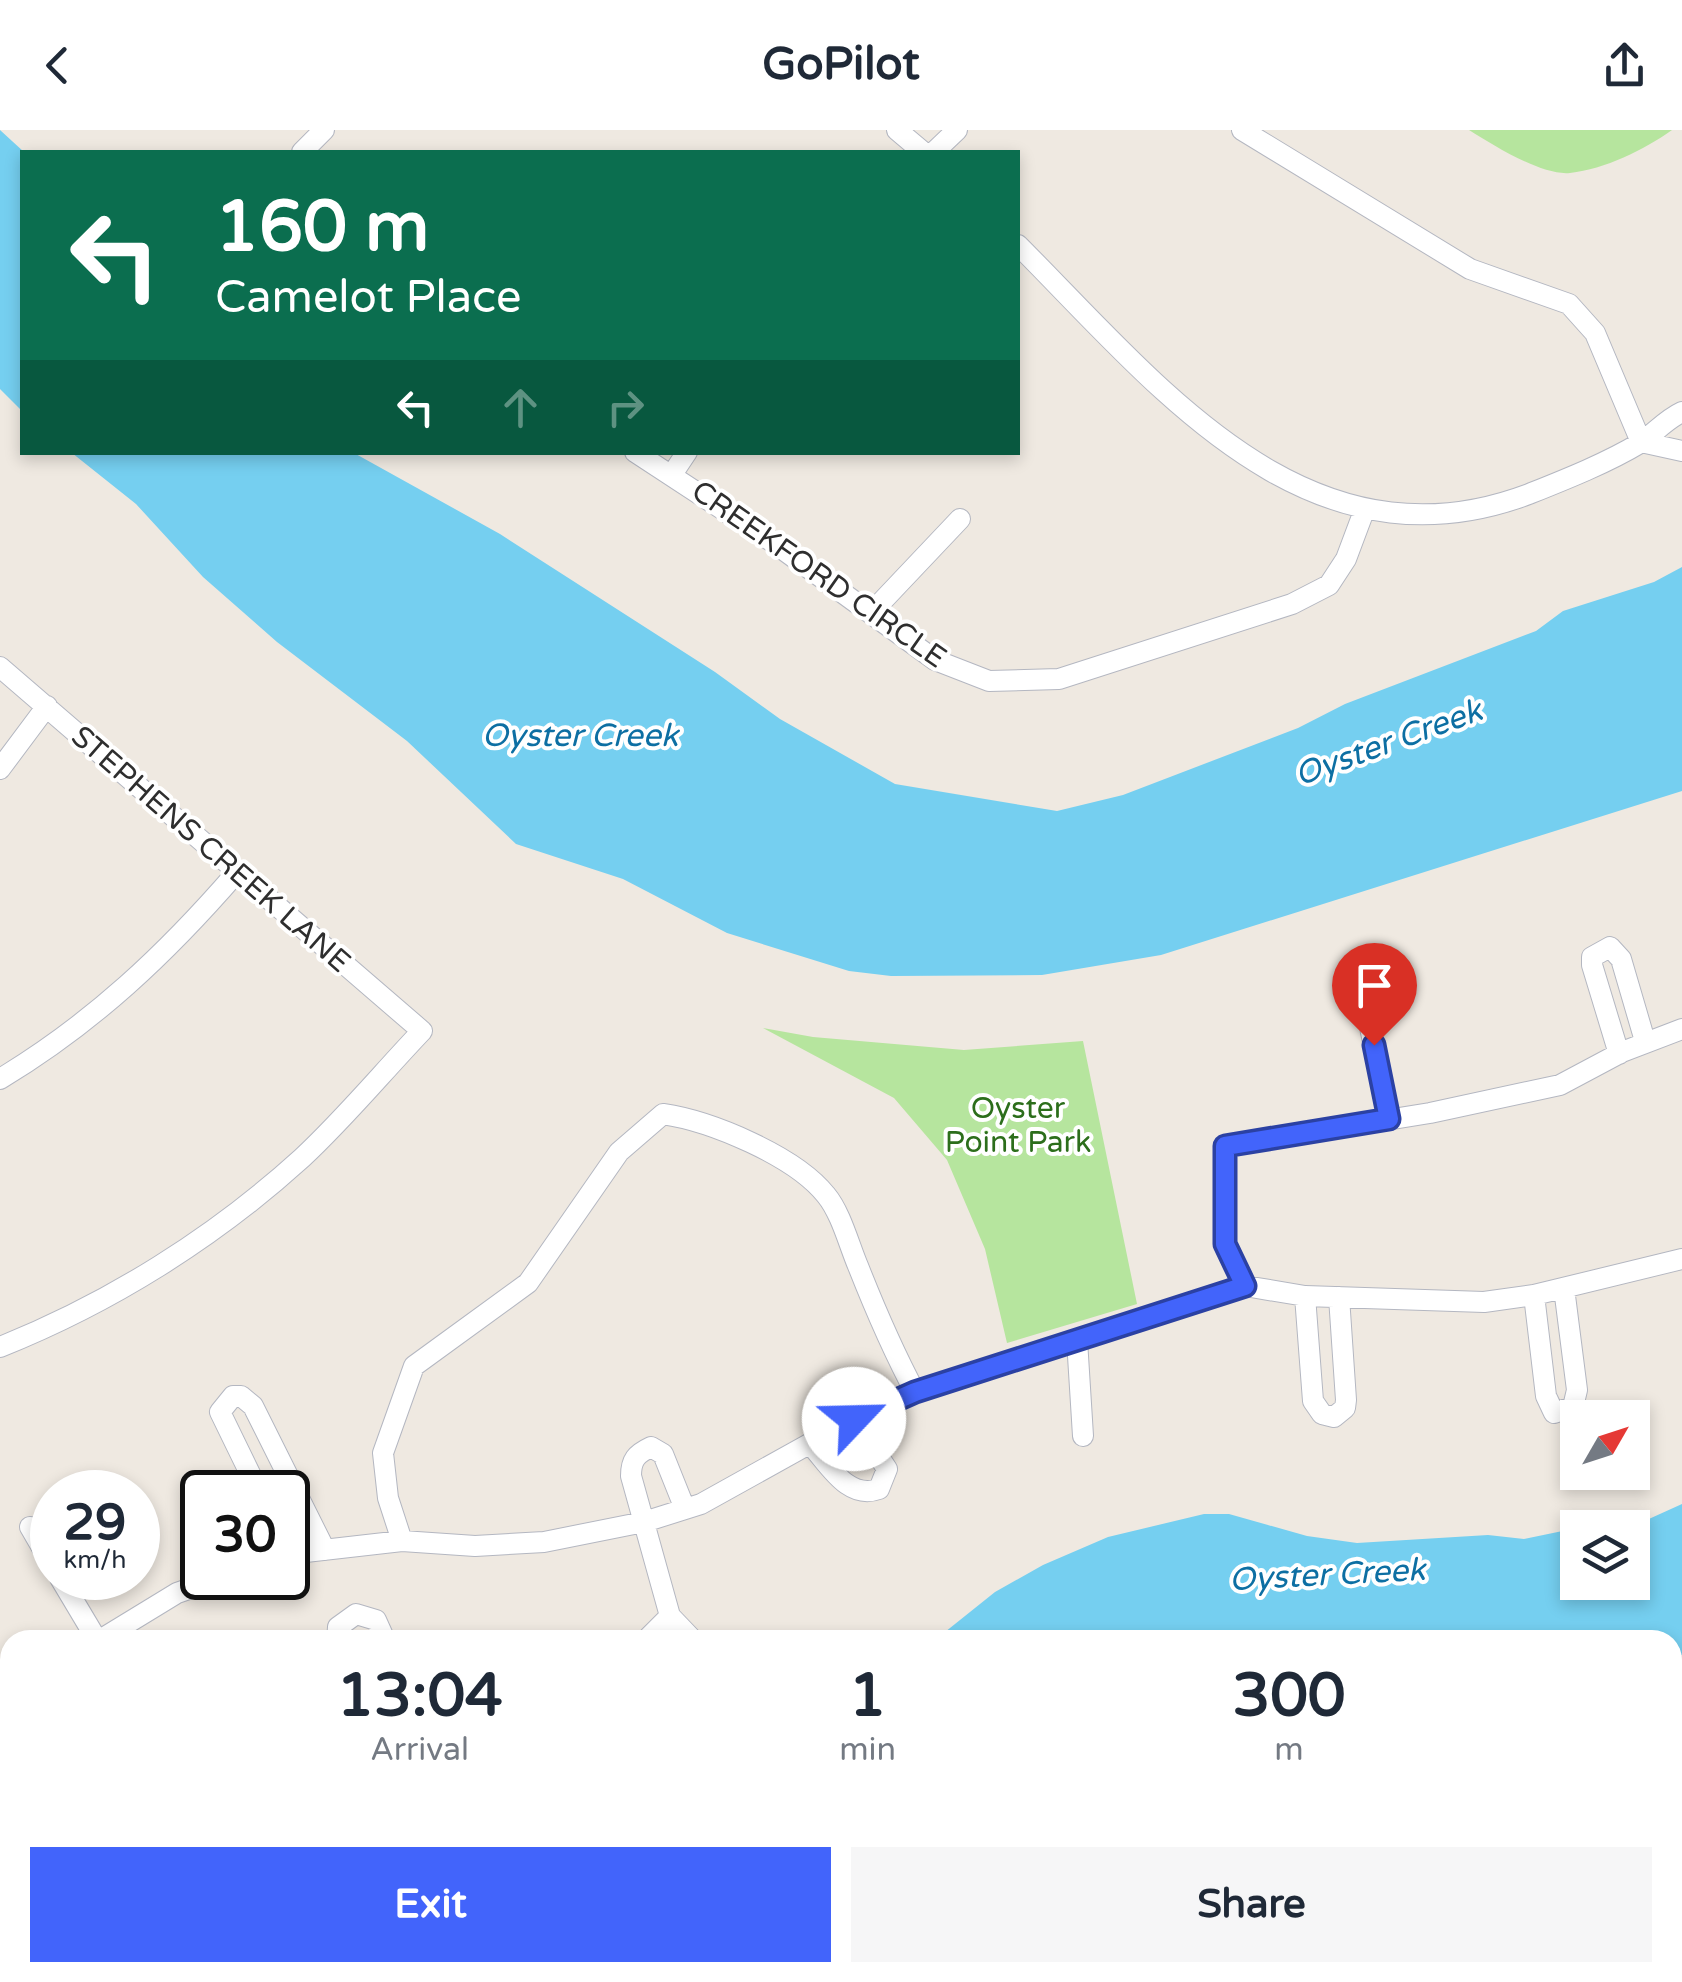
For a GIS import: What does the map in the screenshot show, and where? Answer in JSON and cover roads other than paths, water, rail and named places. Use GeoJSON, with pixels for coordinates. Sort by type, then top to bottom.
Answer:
{"type":"FeatureCollection","features":[{"type":"Feature","properties":{"kind":"street"},"geometry":{"type":"LineString","coordinates":[[304,150],[324,130]]}},
{"type":"Feature","properties":{"kind":"street"},"geometry":{"type":"LineString","coordinates":[[897,130],[922,150]]}},
{"type":"Feature","properties":{"kind":"street"},"geometry":{"type":"LineString","coordinates":[[936,150],[957,130]]}},
{"type":"Feature","properties":{"kind":"street"},"geometry":{"type":"LineString","coordinates":[[1242,130],[1470,268],[1569,304],[1595,333],[1641,442]]}},
{"type":"Feature","properties":{"kind":"street"},"geometry":{"type":"LineString","coordinates":[[1020,247],[1191,418],[1240,456],[1293,484],[1364,510],[1436,516],[1526,495],[1641,442],[1665,420],[1682,412]]}},
{"type":"Feature","properties":{"kind":"street"},"geometry":{"type":"LineString","coordinates":[[1641,442],[1682,451]]}},
{"type":"Feature","properties":{"kind":"street","name":"CREEKFORD CIRCLE"},"geometry":{"type":"LineString","coordinates":[[640,455],[673,473],[935,660],[989,681],[1058,679],[1292,604],[1329,584],[1346,560],[1364,510]]}},
{"type":"Feature","properties":{"kind":"street"},"geometry":{"type":"LineString","coordinates":[[673,473],[685,455]]}},
{"type":"Feature","properties":{"kind":"street"},"geometry":{"type":"LineString","coordinates":[[871,613],[960,519]]}},
{"type":"Feature","properties":{"kind":"street","name":"STEPHENS CREEK LANE"},"geometry":{"type":"LineString","coordinates":[[0,667],[422,1031],[304,1156],[230,1220],[116,1292],[0,1347]]}},
{"type":"Feature","properties":{"kind":"street"},"geometry":{"type":"LineString","coordinates":[[0,769],[47,706]]}},
{"type":"Feature","properties":{"kind":"street"},"geometry":{"type":"LineString","coordinates":[[0,1079],[116,999],[173,946],[237,872]]}},
{"type":"Feature","properties":{"kind":"street"},"geometry":{"type":"LineString","coordinates":[[1619,1054],[1592,966],[1592,956],[1603,947],[1610,947],[1621,959],[1645,1042]]}},
{"type":"Feature","properties":{"kind":"street"},"geometry":{"type":"LineString","coordinates":[[1366,1008],[1389,1119]]}},
{"type":"Feature","properties":{"kind":"street"},"geometry":{"type":"LineString","coordinates":[[1245,1286],[1225,1244],[1225,1146],[1560,1085],[1645,1042],[1682,1029]]}},
{"type":"Feature","properties":{"kind":"street"},"geometry":{"type":"LineString","coordinates":[[402,1541],[388,1498],[383,1453],[414,1366],[528,1283],[619,1152],[663,1114],[698,1119],[790,1166],[827,1196],[890,1346],[915,1392]]}},
{"type":"Feature","properties":{"kind":"street"},"geometry":{"type":"LineString","coordinates":[[310,1551],[402,1541],[474,1546],[544,1542],[644,1522],[684,1509],[854,1419],[915,1392],[1245,1286],[1305,1296],[1484,1302],[1534,1295],[1682,1258]]}},
{"type":"Feature","properties":{"kind":"street"},"geometry":{"type":"LineString","coordinates":[[1534,1295],[1546,1396],[1554,1412],[1560,1414],[1573,1408],[1576,1390],[1564,1288]]}},
{"type":"Feature","properties":{"kind":"street"},"geometry":{"type":"LineString","coordinates":[[1305,1296],[1313,1402],[1322,1414],[1334,1417],[1345,1408],[1346,1400],[1339,1297]]}},
{"type":"Feature","properties":{"kind":"street"},"geometry":{"type":"LineString","coordinates":[[1077,1340],[1083,1436]]}},
{"type":"Feature","properties":{"kind":"street"},"geometry":{"type":"LineString","coordinates":[[248,1470],[220,1412],[232,1396],[241,1396],[254,1406],[286,1470]]}},
{"type":"Feature","properties":{"kind":"street"},"geometry":{"type":"LineString","coordinates":[[811,1445],[850,1488],[864,1494],[879,1489],[888,1469],[854,1419]]}},
{"type":"Feature","properties":{"kind":"street"},"geometry":{"type":"LineString","coordinates":[[683,1630],[670,1616],[644,1522],[631,1464],[639,1452],[658,1449],[668,1460],[684,1509]]}},
{"type":"Feature","properties":{"kind":"street"},"geometry":{"type":"LineString","coordinates":[[310,1518],[326,1550]]}},
{"type":"Feature","properties":{"kind":"street"},"geometry":{"type":"LineString","coordinates":[[116,1630],[180,1593]]}},
{"type":"Feature","properties":{"kind":"street"},"geometry":{"type":"LineString","coordinates":[[74,1600],[93,1630]]}},
{"type":"Feature","properties":{"kind":"street"},"geometry":{"type":"LineString","coordinates":[[338,1630],[356,1614],[376,1620],[380,1630]]}},
{"type":"Feature","properties":{"kind":"street"},"geometry":{"type":"LineString","coordinates":[[656,1630],[670,1616]]}},
{"type":"Feature","properties":{"kind":"water"},"geometry":{"type":"Polygon","coordinates":[[[0,130],[22,150],[20,409],[0,389],[0,130]]]}},
{"type":"Feature","properties":{"kind":"water","name":"Oyster Creek"},"geometry":{"type":"Polygon","coordinates":[[[75,455],[358,455],[500,534],[715,672],[780,719],[895,784],[1057,811],[1123,795],[1298,728],[1345,704],[1536,631],[1563,611],[1654,582],[1682,567],[1682,791],[1161,955],[1042,975],[891,976],[849,971],[727,933],[623,879],[516,844],[407,741],[277,642],[203,577],[136,504],[75,455]]]}},
{"type":"Feature","properties":{"kind":"water","name":"Oyster Creek"},"geometry":{"type":"Polygon","coordinates":[[[1682,1504],[1682,1630],[948,1630],[995,1592],[1043,1565],[1108,1537],[1204,1514],[1229,1514],[1307,1536],[1357,1543],[1488,1535],[1524,1539],[1560,1532],[1560,1600],[1650,1600],[1650,1518],[1682,1504]]]}},
{"type":"Feature","properties":{"kind":"park label","name":"Oyster Point Park"},"geometry":{"type":"Point","coordinates":[1018,1125]}}]}
